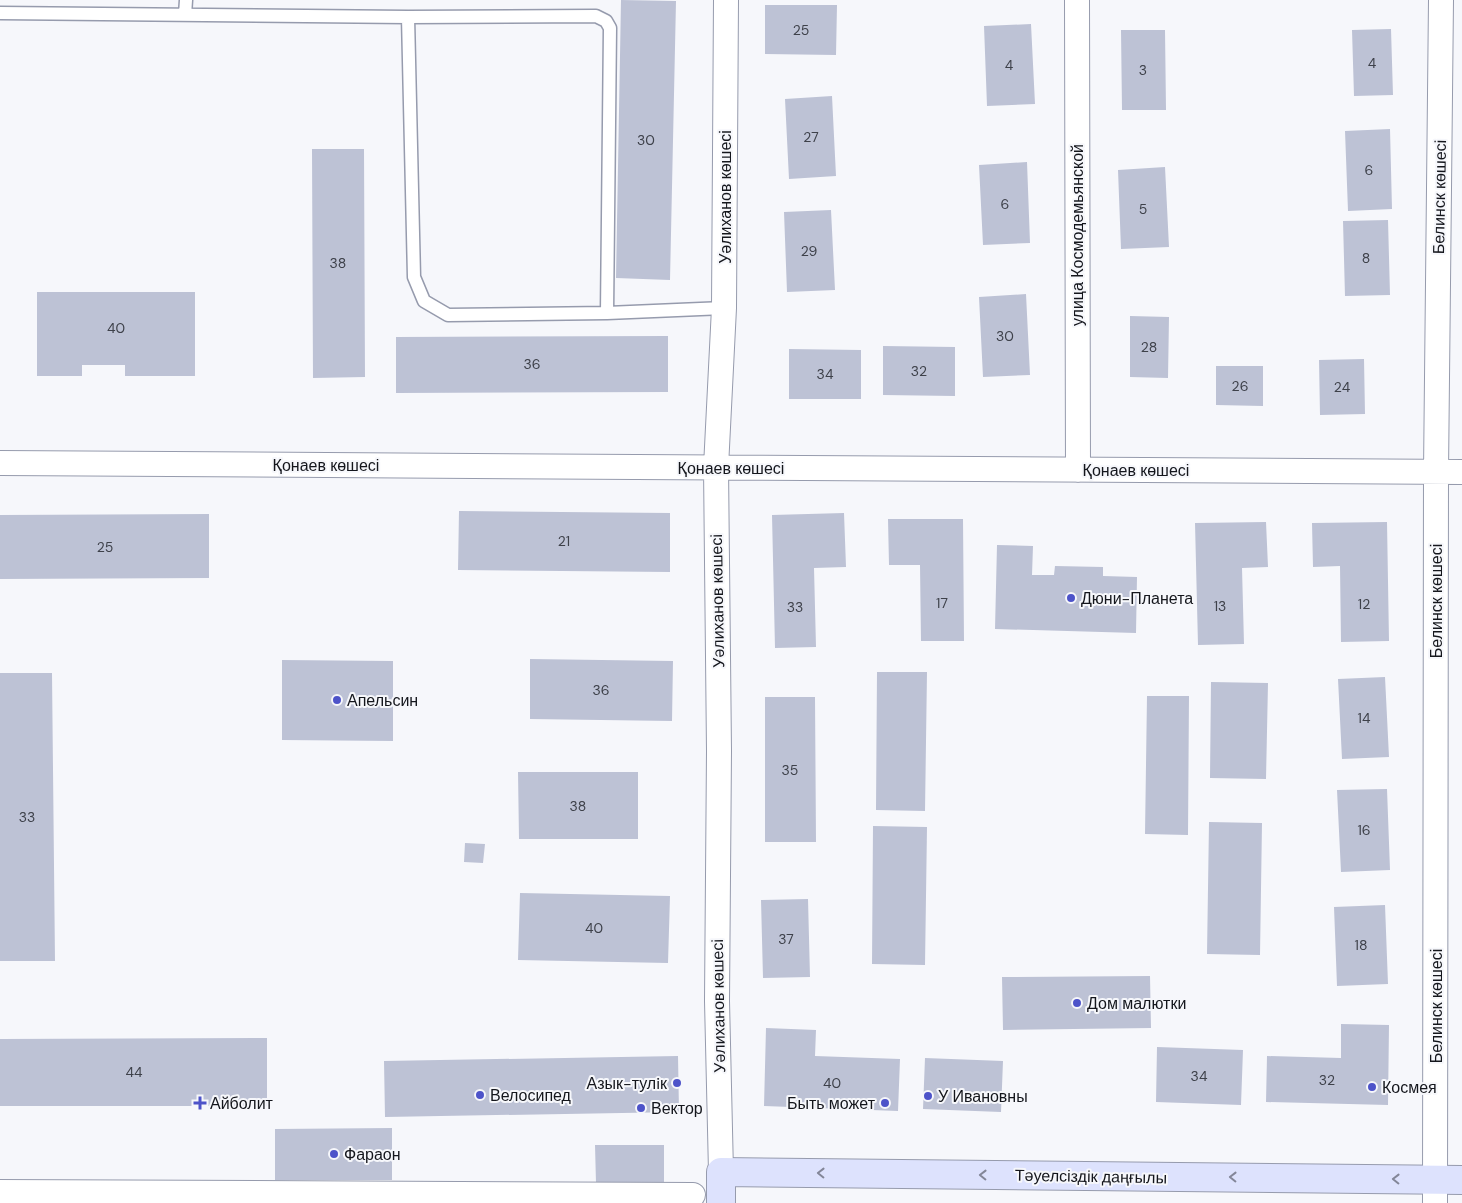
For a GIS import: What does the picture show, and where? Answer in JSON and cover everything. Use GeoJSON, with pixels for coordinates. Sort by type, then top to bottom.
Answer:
{"type":"FeatureCollection","features":[{"type":"Feature","properties":{"kind":"street","name":"Уәлиханов көшесі"},"geometry":{"type":"LineString","coordinates":[[721,1203],[717,1001],[719,751],[716,467],[724,308],[726,0]]}},
{"type":"Feature","properties":{"kind":"street","name":"улица Космодемьянской"},"geometry":{"type":"LineString","coordinates":[[1077,0],[1078,470]]}},
{"type":"Feature","properties":{"kind":"street","name":"Белинск көшесі"},"geometry":{"type":"LineString","coordinates":[[1441,0],[1436,472],[1445,1187]]}},
{"type":"Feature","properties":{"kind":"street","name":"Қонаев көшесі"},"geometry":{"type":"LineString","coordinates":[[0,463],[1462,472]]}},
{"type":"Feature","properties":{"kind":"street","name":"Тәуелсіздік даңғылы"},"geometry":{"type":"LineString","coordinates":[[721,1172],[1445,1187]]}},
{"type":"Feature","properties":{"kind":"street"},"geometry":{"type":"LineString","coordinates":[[0,1192],[693,1195]]}},
{"type":"Feature","properties":{"kind":"lane"},"geometry":{"type":"LineString","coordinates":[[185,15],[186,0]]}},
{"type":"Feature","properties":{"kind":"lane"},"geometry":{"type":"LineString","coordinates":[[0,13],[408,17],[596,16],[606,21],[610,28],[607,313]]}},
{"type":"Feature","properties":{"kind":"lane"},"geometry":{"type":"LineString","coordinates":[[408,17],[414,277],[424,301],[448,315],[607,313],[724,308]]}},
{"type":"Feature","properties":{"kind":"building"},"geometry":{"type":"Polygon","coordinates":[[[621,0],[676,1],[670,280],[616,278],[621,0]]]}},
{"type":"Feature","properties":{"kind":"building"},"geometry":{"type":"Polygon","coordinates":[[[765,5],[837,5],[836,55],[765,54],[765,5]]]}},
{"type":"Feature","properties":{"kind":"building"},"geometry":{"type":"Polygon","coordinates":[[[1031,24],[1035,104],[987,106],[984,26],[1031,24]]]}},
{"type":"Feature","properties":{"kind":"building"},"geometry":{"type":"Polygon","coordinates":[[[1391,29],[1393,95],[1354,96],[1352,30],[1391,29]]]}},
{"type":"Feature","properties":{"kind":"building"},"geometry":{"type":"Polygon","coordinates":[[[1121,30],[1165,30],[1166,110],[1122,110],[1121,30]]]}},
{"type":"Feature","properties":{"kind":"building"},"geometry":{"type":"Polygon","coordinates":[[[832,96],[836,176],[789,179],[785,99],[832,96]]]}},
{"type":"Feature","properties":{"kind":"building"},"geometry":{"type":"Polygon","coordinates":[[[1390,129],[1392,209],[1348,211],[1345,131],[1390,129]]]}},
{"type":"Feature","properties":{"kind":"building"},"geometry":{"type":"Polygon","coordinates":[[[312,149],[364,149],[365,377],[313,378],[312,149]]]}},
{"type":"Feature","properties":{"kind":"building"},"geometry":{"type":"Polygon","coordinates":[[[1027,162],[1030,243],[983,245],[979,165],[1027,162]]]}},
{"type":"Feature","properties":{"kind":"building"},"geometry":{"type":"Polygon","coordinates":[[[1165,167],[1169,247],[1121,249],[1118,170],[1165,167]]]}},
{"type":"Feature","properties":{"kind":"building"},"geometry":{"type":"Polygon","coordinates":[[[831,210],[835,290],[787,292],[784,212],[831,210]]]}},
{"type":"Feature","properties":{"kind":"building"},"geometry":{"type":"Polygon","coordinates":[[[1388,220],[1390,295],[1345,296],[1343,221],[1388,220]]]}},
{"type":"Feature","properties":{"kind":"building"},"geometry":{"type":"Polygon","coordinates":[[[37,292],[195,292],[195,376],[125,376],[125,365],[82,365],[82,376],[37,376],[37,292]]]}},
{"type":"Feature","properties":{"kind":"building"},"geometry":{"type":"Polygon","coordinates":[[[1026,294],[1030,375],[983,377],[979,297],[1026,294]]]}},
{"type":"Feature","properties":{"kind":"building"},"geometry":{"type":"Polygon","coordinates":[[[1130,316],[1169,317],[1168,378],[1130,377],[1130,316]]]}},
{"type":"Feature","properties":{"kind":"building"},"geometry":{"type":"Polygon","coordinates":[[[668,336],[668,392],[396,393],[396,337],[668,336]]]}},
{"type":"Feature","properties":{"kind":"building"},"geometry":{"type":"Polygon","coordinates":[[[883,346],[955,347],[955,396],[883,395],[883,346]]]}},
{"type":"Feature","properties":{"kind":"building"},"geometry":{"type":"Polygon","coordinates":[[[789,349],[861,350],[861,399],[789,399],[789,349]]]}},
{"type":"Feature","properties":{"kind":"building"},"geometry":{"type":"Polygon","coordinates":[[[1364,359],[1365,414],[1320,415],[1319,360],[1364,359]]]}},
{"type":"Feature","properties":{"kind":"building"},"geometry":{"type":"Polygon","coordinates":[[[1216,366],[1263,366],[1263,406],[1216,405],[1216,366]]]}},
{"type":"Feature","properties":{"kind":"building"},"geometry":{"type":"Polygon","coordinates":[[[459,511],[670,513],[670,572],[458,570],[459,511]]]}},
{"type":"Feature","properties":{"kind":"building"},"geometry":{"type":"Polygon","coordinates":[[[844,513],[846,567],[814,568],[816,647],[775,648],[772,515],[844,513]]]}},
{"type":"Feature","properties":{"kind":"building"},"geometry":{"type":"Polygon","coordinates":[[[209,514],[209,578],[0,579],[0,515],[209,514]]]}},
{"type":"Feature","properties":{"kind":"building"},"geometry":{"type":"Polygon","coordinates":[[[888,519],[963,519],[964,641],[921,641],[920,565],[889,565],[888,519]]]}},
{"type":"Feature","properties":{"kind":"building"},"geometry":{"type":"Polygon","coordinates":[[[1266,522],[1268,567],[1242,568],[1244,644],[1198,645],[1195,523],[1266,522]]]}},
{"type":"Feature","properties":{"kind":"building"},"geometry":{"type":"Polygon","coordinates":[[[1387,522],[1389,641],[1341,642],[1340,566],[1313,567],[1312,523],[1387,522]]]}},
{"type":"Feature","properties":{"kind":"building"},"geometry":{"type":"Polygon","coordinates":[[[997,545],[1033,546],[1032,575],[1054,575],[1055,566],[1103,567],[1103,576],[1137,577],[1136,633],[995,629],[997,545]]]}},
{"type":"Feature","properties":{"kind":"building"},"geometry":{"type":"Polygon","coordinates":[[[530,659],[673,661],[672,721],[530,719],[530,659]]]}},
{"type":"Feature","properties":{"kind":"building","name":"Апельсин"},"geometry":{"type":"Polygon","coordinates":[[[282,660],[393,661],[393,741],[282,740],[282,660]]]}},
{"type":"Feature","properties":{"kind":"building"},"geometry":{"type":"Polygon","coordinates":[[[877,672],[927,672],[925,811],[876,810],[877,672]]]}},
{"type":"Feature","properties":{"kind":"building"},"geometry":{"type":"Polygon","coordinates":[[[0,673],[52,673],[55,961],[0,961],[0,673]]]}},
{"type":"Feature","properties":{"kind":"building"},"geometry":{"type":"Polygon","coordinates":[[[1385,677],[1389,757],[1342,759],[1338,679],[1385,677]]]}},
{"type":"Feature","properties":{"kind":"building"},"geometry":{"type":"Polygon","coordinates":[[[1211,682],[1268,683],[1266,779],[1210,778],[1211,682]]]}},
{"type":"Feature","properties":{"kind":"building"},"geometry":{"type":"Polygon","coordinates":[[[1147,696],[1189,696],[1188,835],[1145,834],[1147,696]]]}},
{"type":"Feature","properties":{"kind":"building"},"geometry":{"type":"Polygon","coordinates":[[[765,697],[815,697],[816,842],[765,842],[765,697]]]}},
{"type":"Feature","properties":{"kind":"building"},"geometry":{"type":"Polygon","coordinates":[[[518,772],[638,772],[638,839],[519,839],[518,772]]]}},
{"type":"Feature","properties":{"kind":"building"},"geometry":{"type":"Polygon","coordinates":[[[1387,789],[1390,870],[1341,872],[1337,790],[1387,789]]]}},
{"type":"Feature","properties":{"kind":"building"},"geometry":{"type":"Polygon","coordinates":[[[1209,822],[1262,823],[1260,955],[1207,954],[1209,822]]]}},
{"type":"Feature","properties":{"kind":"building"},"geometry":{"type":"Polygon","coordinates":[[[873,826],[927,827],[925,965],[872,964],[873,826]]]}},
{"type":"Feature","properties":{"kind":"building"},"geometry":{"type":"Polygon","coordinates":[[[465,843],[485,844],[483,863],[464,862],[465,843]]]}},
{"type":"Feature","properties":{"kind":"building"},"geometry":{"type":"Polygon","coordinates":[[[520,893],[670,896],[668,963],[518,960],[520,893]]]}},
{"type":"Feature","properties":{"kind":"building"},"geometry":{"type":"Polygon","coordinates":[[[808,899],[810,977],[763,978],[761,900],[808,899]]]}},
{"type":"Feature","properties":{"kind":"building"},"geometry":{"type":"Polygon","coordinates":[[[1385,905],[1388,984],[1337,986],[1334,907],[1385,905]]]}},
{"type":"Feature","properties":{"kind":"building","name":"Дом малютки"},"geometry":{"type":"Polygon","coordinates":[[[1150,976],[1151,1028],[1003,1030],[1002,977],[1150,976]]]}},
{"type":"Feature","properties":{"kind":"building"},"geometry":{"type":"Polygon","coordinates":[[[1341,1024],[1389,1025],[1388,1105],[1266,1102],[1267,1056],[1341,1058],[1341,1024]]]}},
{"type":"Feature","properties":{"kind":"building"},"geometry":{"type":"Polygon","coordinates":[[[766,1028],[816,1030],[815,1056],[900,1059],[898,1111],[764,1106],[766,1028]]]}},
{"type":"Feature","properties":{"kind":"building"},"geometry":{"type":"Polygon","coordinates":[[[267,1038],[267,1106],[0,1106],[0,1039],[267,1038]]]}},
{"type":"Feature","properties":{"kind":"building"},"geometry":{"type":"Polygon","coordinates":[[[1157,1047],[1243,1050],[1241,1105],[1156,1102],[1157,1047]]]}},
{"type":"Feature","properties":{"kind":"building"},"geometry":{"type":"Polygon","coordinates":[[[678,1056],[679,1112],[385,1117],[384,1061],[678,1056]]]}},
{"type":"Feature","properties":{"kind":"building"},"geometry":{"type":"Polygon","coordinates":[[[925,1058],[1003,1061],[1001,1112],[923,1109],[925,1058]]]}},
{"type":"Feature","properties":{"kind":"building","name":"Фараон"},"geometry":{"type":"Polygon","coordinates":[[[392,1128],[392,1180],[275,1180],[275,1129],[392,1128]]]}},
{"type":"Feature","properties":{"kind":"building"},"geometry":{"type":"Polygon","coordinates":[[[595,1145],[664,1145],[664,1183],[596,1183],[595,1145]]]}},
{"type":"Feature","properties":{"kind":"place","name":"Дюни-Планета"},"geometry":{"type":"Point","coordinates":[1071,598]}},
{"type":"Feature","properties":{"kind":"place","name":"Апельсин"},"geometry":{"type":"Point","coordinates":[337,700]}},
{"type":"Feature","properties":{"kind":"place","name":"Дом малютки"},"geometry":{"type":"Point","coordinates":[1077,1003]}},
{"type":"Feature","properties":{"kind":"place","name":"Азык-тулiк"},"geometry":{"type":"Point","coordinates":[677,1083]}},
{"type":"Feature","properties":{"kind":"place","name":"Космея"},"geometry":{"type":"Point","coordinates":[1372,1087]}},
{"type":"Feature","properties":{"kind":"place","name":"Велосипед"},"geometry":{"type":"Point","coordinates":[480,1095]}},
{"type":"Feature","properties":{"kind":"place","name":"У Ивановны"},"geometry":{"type":"Point","coordinates":[928,1096]}},
{"type":"Feature","properties":{"kind":"place","name":"Айболит"},"geometry":{"type":"Point","coordinates":[200,1103]}},
{"type":"Feature","properties":{"kind":"place","name":"Быть может"},"geometry":{"type":"Point","coordinates":[885,1103]}},
{"type":"Feature","properties":{"kind":"place","name":"Вектор"},"geometry":{"type":"Point","coordinates":[641,1108]}},
{"type":"Feature","properties":{"kind":"place","name":"Фараон"},"geometry":{"type":"Point","coordinates":[334,1154]}}]}
